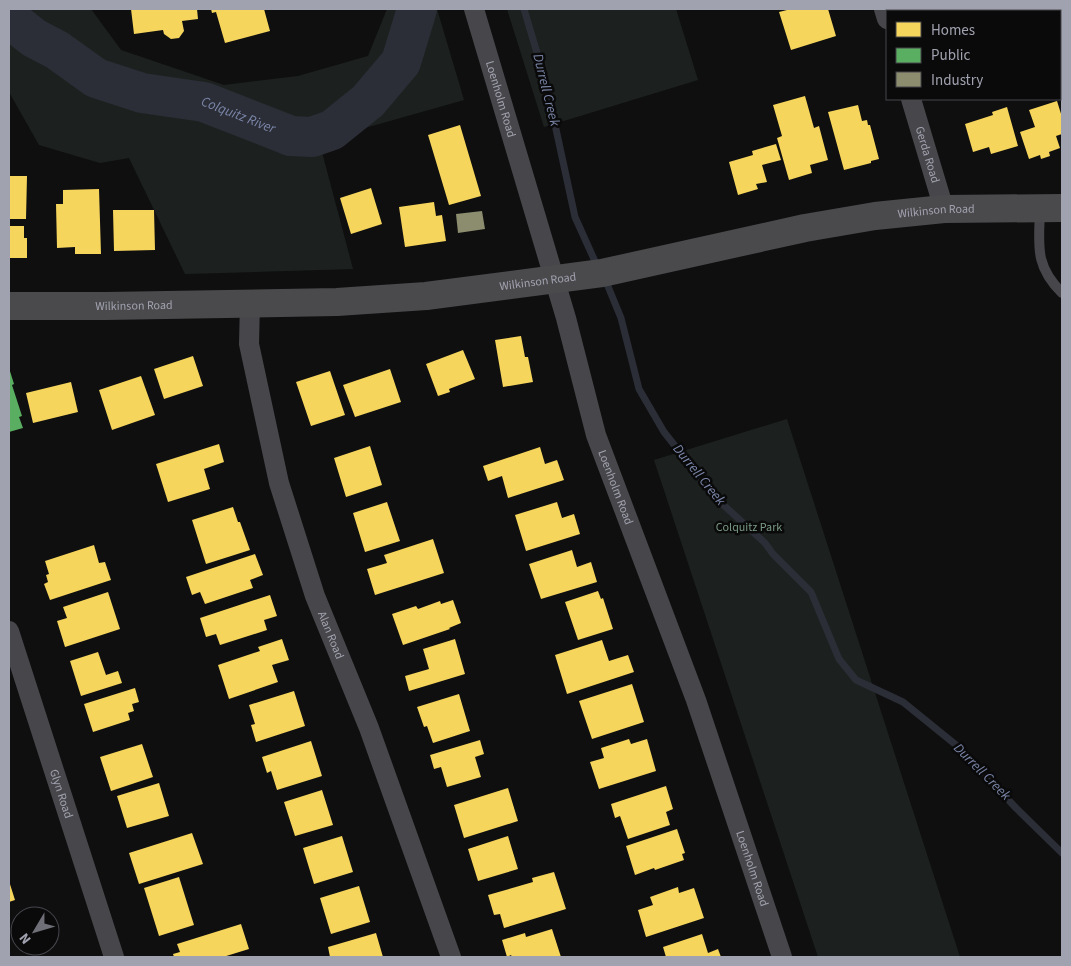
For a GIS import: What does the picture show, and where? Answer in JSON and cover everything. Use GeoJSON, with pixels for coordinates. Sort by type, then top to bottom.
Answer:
{"type":"FeatureCollection","features":[{"type":"Feature","properties":{"kind":"main road","name":"Wilkinson Road"},"geometry":{"type":"LineString","coordinates":[[9,306],[337,302],[416,296],[602,273],[805,228],[875,216],[944,210],[1051,208]]}},
{"type":"Feature","properties":{"kind":"street","name":"Loenholm Road"},"geometry":{"type":"LineString","coordinates":[[474,9],[566,318],[596,435],[696,700],[782,957]]}},
{"type":"Feature","properties":{"kind":"street","name":"Gerda Road"},"geometry":{"type":"LineString","coordinates":[[911,100],[944,210]]}},
{"type":"Feature","properties":{"kind":"street","name":"Alan Road"},"geometry":{"type":"LineString","coordinates":[[250,302],[249,344],[279,483],[297,543],[315,596],[369,728],[451,957]]}},
{"type":"Feature","properties":{"kind":"street","name":"Glyn Road"},"geometry":{"type":"LineString","coordinates":[[9,632],[114,957]]}},
{"type":"Feature","properties":{"kind":"lane"},"geometry":{"type":"LineString","coordinates":[[1051,208],[1039,256],[1045,270],[1062,293]]}},
{"type":"Feature","properties":{"kind":"green space"},"geometry":{"type":"Polygon","coordinates":[[[9,9],[91,9],[121,50],[224,85],[298,76],[368,56],[387,9],[437,9],[464,100],[319,141],[353,269],[185,274],[129,158],[100,163],[39,145],[9,92],[9,9]]]}},
{"type":"Feature","properties":{"kind":"green space"},"geometry":{"type":"Polygon","coordinates":[[[507,9],[676,9],[698,80],[544,127],[507,9]]]}},
{"type":"Feature","properties":{"kind":"green space","name":"Colquitz Park"},"geometry":{"type":"Polygon","coordinates":[[[787,419],[960,957],[818,957],[654,460],[787,419]]]}},
{"type":"Feature","properties":{"kind":"building: Homes"},"geometry":{"type":"Polygon","coordinates":[[[131,9],[197,9],[198,19],[182,21],[184,31],[179,38],[171,39],[164,34],[163,30],[134,34],[131,9]]]}},
{"type":"Feature","properties":{"kind":"building: Homes"},"geometry":{"type":"Polygon","coordinates":[[[211,9],[264,9],[270,31],[225,43],[216,12],[212,13],[211,9]]]}},
{"type":"Feature","properties":{"kind":"building: Homes"},"geometry":{"type":"Polygon","coordinates":[[[791,9],[828,9],[836,36],[791,50],[779,12],[791,9]]]}},
{"type":"Feature","properties":{"kind":"building: Homes"},"geometry":{"type":"Polygon","coordinates":[[[1017,9],[1018,10],[976,10],[1017,9]]]}},
{"type":"Feature","properties":{"kind":"building: Homes"},"geometry":{"type":"Polygon","coordinates":[[[805,96],[814,128],[819,126],[828,160],[810,165],[812,173],[789,180],[777,138],[782,136],[773,105],[805,96]]]}},
{"type":"Feature","properties":{"kind":"building: Homes"},"geometry":{"type":"Polygon","coordinates":[[[1057,101],[1062,117],[1062,134],[1056,136],[1060,148],[1049,152],[1050,156],[1041,159],[1040,155],[1029,159],[1020,132],[1035,127],[1029,110],[1057,101]]]}},
{"type":"Feature","properties":{"kind":"building: Homes"},"geometry":{"type":"Polygon","coordinates":[[[858,105],[862,121],[867,120],[868,125],[870,125],[879,159],[844,170],[828,112],[858,105]]]}},
{"type":"Feature","properties":{"kind":"building: Homes"},"geometry":{"type":"Polygon","coordinates":[[[1007,107],[1018,146],[991,154],[989,147],[973,152],[965,124],[993,115],[992,112],[1007,107]]]}},
{"type":"Feature","properties":{"kind":"building: Homes"},"geometry":{"type":"Polygon","coordinates":[[[460,125],[481,196],[449,205],[428,135],[460,125]]]}},
{"type":"Feature","properties":{"kind":"building: Homes"},"geometry":{"type":"Polygon","coordinates":[[[776,144],[781,160],[762,165],[767,182],[756,184],[758,189],[738,195],[729,162],[753,155],[752,151],[776,144]]]}},
{"type":"Feature","properties":{"kind":"building: Homes"},"geometry":{"type":"Polygon","coordinates":[[[9,176],[27,176],[26,219],[9,219],[9,176]]]}},
{"type":"Feature","properties":{"kind":"building: Homes"},"geometry":{"type":"Polygon","coordinates":[[[371,188],[382,224],[351,234],[340,198],[371,188]]]}},
{"type":"Feature","properties":{"kind":"building: Homes"},"geometry":{"type":"Polygon","coordinates":[[[99,189],[101,254],[75,254],[75,247],[57,248],[56,204],[63,204],[63,190],[99,189]]]}},
{"type":"Feature","properties":{"kind":"building: Homes"},"geometry":{"type":"Polygon","coordinates":[[[434,202],[436,216],[442,215],[446,241],[405,247],[399,207],[434,202]]]}},
{"type":"Feature","properties":{"kind":"building: Homes"},"geometry":{"type":"Polygon","coordinates":[[[113,210],[154,210],[155,250],[114,251],[113,210]]]}},
{"type":"Feature","properties":{"kind":"building: Homes"},"geometry":{"type":"Polygon","coordinates":[[[9,226],[24,226],[24,238],[27,238],[27,258],[9,258],[9,226]]]}},
{"type":"Feature","properties":{"kind":"building: Homes"},"geometry":{"type":"Polygon","coordinates":[[[521,336],[533,382],[503,387],[495,340],[521,336]]]}},
{"type":"Feature","properties":{"kind":"building: Homes"},"geometry":{"type":"Polygon","coordinates":[[[463,350],[475,379],[449,389],[450,392],[438,396],[426,364],[463,350]]]}},
{"type":"Feature","properties":{"kind":"building: Homes"},"geometry":{"type":"Polygon","coordinates":[[[193,356],[203,386],[164,399],[154,369],[193,356]]]}},
{"type":"Feature","properties":{"kind":"building: Homes"},"geometry":{"type":"Polygon","coordinates":[[[390,369],[401,402],[355,417],[343,385],[390,369]]]}},
{"type":"Feature","properties":{"kind":"building: Homes"},"geometry":{"type":"Polygon","coordinates":[[[330,371],[345,415],[311,426],[296,382],[330,371]]]}},
{"type":"Feature","properties":{"kind":"building: Homes"},"geometry":{"type":"Polygon","coordinates":[[[141,376],[155,415],[112,430],[99,390],[141,376]]]}},
{"type":"Feature","properties":{"kind":"building: Homes"},"geometry":{"type":"Polygon","coordinates":[[[71,382],[78,412],[33,423],[26,393],[71,382]]]}},
{"type":"Feature","properties":{"kind":"building: Homes"},"geometry":{"type":"Polygon","coordinates":[[[219,444],[224,462],[204,469],[210,489],[168,502],[156,464],[219,444]]]}},
{"type":"Feature","properties":{"kind":"building: Homes"},"geometry":{"type":"Polygon","coordinates":[[[370,446],[382,485],[346,497],[334,458],[370,446]]]}},
{"type":"Feature","properties":{"kind":"building: Homes"},"geometry":{"type":"Polygon","coordinates":[[[540,447],[545,464],[557,460],[564,480],[508,498],[502,476],[488,481],[483,466],[540,447]]]}},
{"type":"Feature","properties":{"kind":"building: Homes"},"geometry":{"type":"Polygon","coordinates":[[[387,502],[400,541],[365,552],[353,513],[387,502]]]}},
{"type":"Feature","properties":{"kind":"building: Homes"},"geometry":{"type":"Polygon","coordinates":[[[557,502],[562,518],[574,514],[580,534],[526,551],[515,515],[557,502]]]}},
{"type":"Feature","properties":{"kind":"building: Homes"},"geometry":{"type":"Polygon","coordinates":[[[233,507],[250,550],[206,564],[192,520],[233,507]]]}},
{"type":"Feature","properties":{"kind":"building: Homes"},"geometry":{"type":"Polygon","coordinates":[[[433,539],[444,573],[375,595],[367,569],[387,563],[384,555],[433,539]]]}},
{"type":"Feature","properties":{"kind":"building: Homes"},"geometry":{"type":"Polygon","coordinates":[[[94,545],[99,563],[105,562],[111,580],[50,600],[44,584],[48,582],[46,575],[49,574],[45,561],[94,545]]]}},
{"type":"Feature","properties":{"kind":"building: Homes"},"geometry":{"type":"Polygon","coordinates":[[[572,550],[577,567],[591,562],[597,582],[541,599],[529,564],[572,550]]]}},
{"type":"Feature","properties":{"kind":"building: Homes"},"geometry":{"type":"Polygon","coordinates":[[[255,554],[263,575],[250,580],[253,588],[205,604],[200,592],[192,595],[186,577],[255,554]]]}},
{"type":"Feature","properties":{"kind":"building: Homes"},"geometry":{"type":"Polygon","coordinates":[[[598,591],[601,599],[603,598],[613,629],[578,640],[565,602],[598,591]]]}},
{"type":"Feature","properties":{"kind":"building: Homes"},"geometry":{"type":"Polygon","coordinates":[[[108,592],[120,629],[65,647],[57,621],[67,618],[63,607],[108,592]]]}},
{"type":"Feature","properties":{"kind":"building: Homes"},"geometry":{"type":"Polygon","coordinates":[[[270,595],[277,616],[264,620],[267,630],[220,645],[216,634],[206,637],[200,618],[270,595]]]}},
{"type":"Feature","properties":{"kind":"building: Homes"},"geometry":{"type":"Polygon","coordinates":[[[453,600],[461,623],[450,629],[403,645],[392,614],[416,606],[418,609],[440,601],[441,604],[453,600]]]}},
{"type":"Feature","properties":{"kind":"building: Homes"},"geometry":{"type":"Polygon","coordinates":[[[282,639],[289,660],[272,665],[278,682],[229,699],[218,665],[260,651],[258,647],[282,639]]]}},
{"type":"Feature","properties":{"kind":"building: Homes"},"geometry":{"type":"Polygon","coordinates":[[[455,639],[465,674],[409,691],[405,676],[429,669],[423,649],[455,639]]]}},
{"type":"Feature","properties":{"kind":"building: Homes"},"geometry":{"type":"Polygon","coordinates":[[[602,640],[609,661],[628,655],[634,672],[567,694],[555,655],[602,640]]]}},
{"type":"Feature","properties":{"kind":"building: Homes"},"geometry":{"type":"Polygon","coordinates":[[[98,652],[106,675],[118,671],[122,683],[81,696],[70,661],[98,652]]]}},
{"type":"Feature","properties":{"kind":"building: Homes"},"geometry":{"type":"Polygon","coordinates":[[[632,684],[644,722],[592,739],[579,701],[632,684]]]}},
{"type":"Feature","properties":{"kind":"building: Homes"},"geometry":{"type":"Polygon","coordinates":[[[135,688],[139,702],[132,704],[134,711],[128,713],[130,720],[93,732],[84,704],[135,688]]]}},
{"type":"Feature","properties":{"kind":"building: Homes"},"geometry":{"type":"Polygon","coordinates":[[[294,691],[305,726],[256,742],[251,725],[255,724],[249,705],[294,691]]]}},
{"type":"Feature","properties":{"kind":"building: Homes"},"geometry":{"type":"Polygon","coordinates":[[[459,694],[470,731],[433,743],[427,726],[424,727],[417,707],[459,694]]]}},
{"type":"Feature","properties":{"kind":"building: Homes"},"geometry":{"type":"Polygon","coordinates":[[[629,739],[631,744],[647,739],[656,771],[599,789],[590,762],[604,758],[601,748],[629,739]]]}},
{"type":"Feature","properties":{"kind":"building: Homes"},"geometry":{"type":"Polygon","coordinates":[[[480,740],[484,754],[475,757],[481,777],[447,787],[441,767],[434,769],[430,755],[480,740]]]}},
{"type":"Feature","properties":{"kind":"building: Homes"},"geometry":{"type":"Polygon","coordinates":[[[311,741],[322,776],[277,790],[271,771],[267,773],[262,757],[311,741]]]}},
{"type":"Feature","properties":{"kind":"building: Homes"},"geometry":{"type":"Polygon","coordinates":[[[142,744],[153,777],[111,791],[100,757],[142,744]]]}},
{"type":"Feature","properties":{"kind":"building: Homes"},"geometry":{"type":"Polygon","coordinates":[[[159,783],[169,816],[127,828],[117,796],[159,783]]]}},
{"type":"Feature","properties":{"kind":"building: Homes"},"geometry":{"type":"Polygon","coordinates":[[[666,786],[673,809],[666,812],[670,825],[628,839],[620,816],[615,818],[611,804],[666,786]]]}},
{"type":"Feature","properties":{"kind":"building: Homes"},"geometry":{"type":"Polygon","coordinates":[[[508,788],[518,821],[464,838],[454,805],[508,788]]]}},
{"type":"Feature","properties":{"kind":"building: Homes"},"geometry":{"type":"Polygon","coordinates":[[[322,790],[333,825],[295,836],[284,802],[322,790]]]}},
{"type":"Feature","properties":{"kind":"building: Homes"},"geometry":{"type":"Polygon","coordinates":[[[677,829],[685,853],[682,854],[684,860],[635,875],[626,846],[677,829]]]}},
{"type":"Feature","properties":{"kind":"building: Homes"},"geometry":{"type":"Polygon","coordinates":[[[192,833],[203,864],[139,884],[129,853],[192,833]]]}},
{"type":"Feature","properties":{"kind":"building: Homes"},"geometry":{"type":"Polygon","coordinates":[[[342,836],[353,872],[314,884],[303,848],[342,836]]]}},
{"type":"Feature","properties":{"kind":"building: Homes"},"geometry":{"type":"Polygon","coordinates":[[[508,836],[518,869],[478,881],[468,849],[508,836]]]}},
{"type":"Feature","properties":{"kind":"building: Homes"},"geometry":{"type":"Polygon","coordinates":[[[554,872],[566,909],[504,928],[500,914],[494,915],[488,895],[533,882],[532,878],[554,872]]]}},
{"type":"Feature","properties":{"kind":"building: Homes"},"geometry":{"type":"Polygon","coordinates":[[[179,877],[194,925],[159,936],[144,888],[179,877]]]}},
{"type":"Feature","properties":{"kind":"building: Homes"},"geometry":{"type":"Polygon","coordinates":[[[9,881],[15,900],[9,902],[9,881]]]}},
{"type":"Feature","properties":{"kind":"building: Homes"},"geometry":{"type":"Polygon","coordinates":[[[359,886],[370,922],[331,934],[320,898],[359,886]]]}},
{"type":"Feature","properties":{"kind":"building: Homes"},"geometry":{"type":"Polygon","coordinates":[[[678,887],[679,893],[694,888],[704,918],[646,937],[638,910],[653,905],[650,897],[678,887]]]}},
{"type":"Feature","properties":{"kind":"building: Homes"},"geometry":{"type":"Polygon","coordinates":[[[241,924],[249,949],[223,957],[174,957],[173,954],[180,952],[177,944],[241,924]]]}},
{"type":"Feature","properties":{"kind":"building: Homes"},"geometry":{"type":"Polygon","coordinates":[[[552,929],[561,957],[512,957],[511,955],[507,957],[502,940],[525,933],[526,937],[552,929]]]}},
{"type":"Feature","properties":{"kind":"building: Homes"},"geometry":{"type":"Polygon","coordinates":[[[376,933],[383,957],[330,957],[328,947],[376,933]]]}},
{"type":"Feature","properties":{"kind":"building: Homes"},"geometry":{"type":"Polygon","coordinates":[[[702,934],[708,953],[718,949],[721,957],[666,957],[663,947],[702,934]]]}},
{"type":"Feature","properties":{"kind":"building: Public"},"geometry":{"type":"Polygon","coordinates":[[[9,368],[14,384],[12,385],[22,416],[19,417],[23,428],[9,432],[9,368]]]}},
{"type":"Feature","properties":{"kind":"building: Industry"},"geometry":{"type":"Polygon","coordinates":[[[482,211],[485,229],[458,233],[456,214],[482,211]]]}},
{"type":"Feature","properties":{"kind":"waterway","name":"Colquitz River"},"geometry":{"type":"LineString","coordinates":[[9,22],[15,23],[34,38],[57,50],[96,78],[142,93],[204,102],[291,136],[312,137],[332,130],[368,101],[401,62],[417,9]]}},
{"type":"Feature","properties":{"kind":"waterway","name":"Durrell Creek"},"geometry":{"type":"LineString","coordinates":[[524,9],[546,83],[575,217],[598,268]]}},
{"type":"Feature","properties":{"kind":"waterway","name":"Durrell Creek"},"geometry":{"type":"LineString","coordinates":[[605,279],[621,318],[639,389],[664,432],[718,500],[765,543],[773,554],[811,592],[839,659],[856,680],[903,702],[961,749],[1016,808],[1062,853]]}}]}
